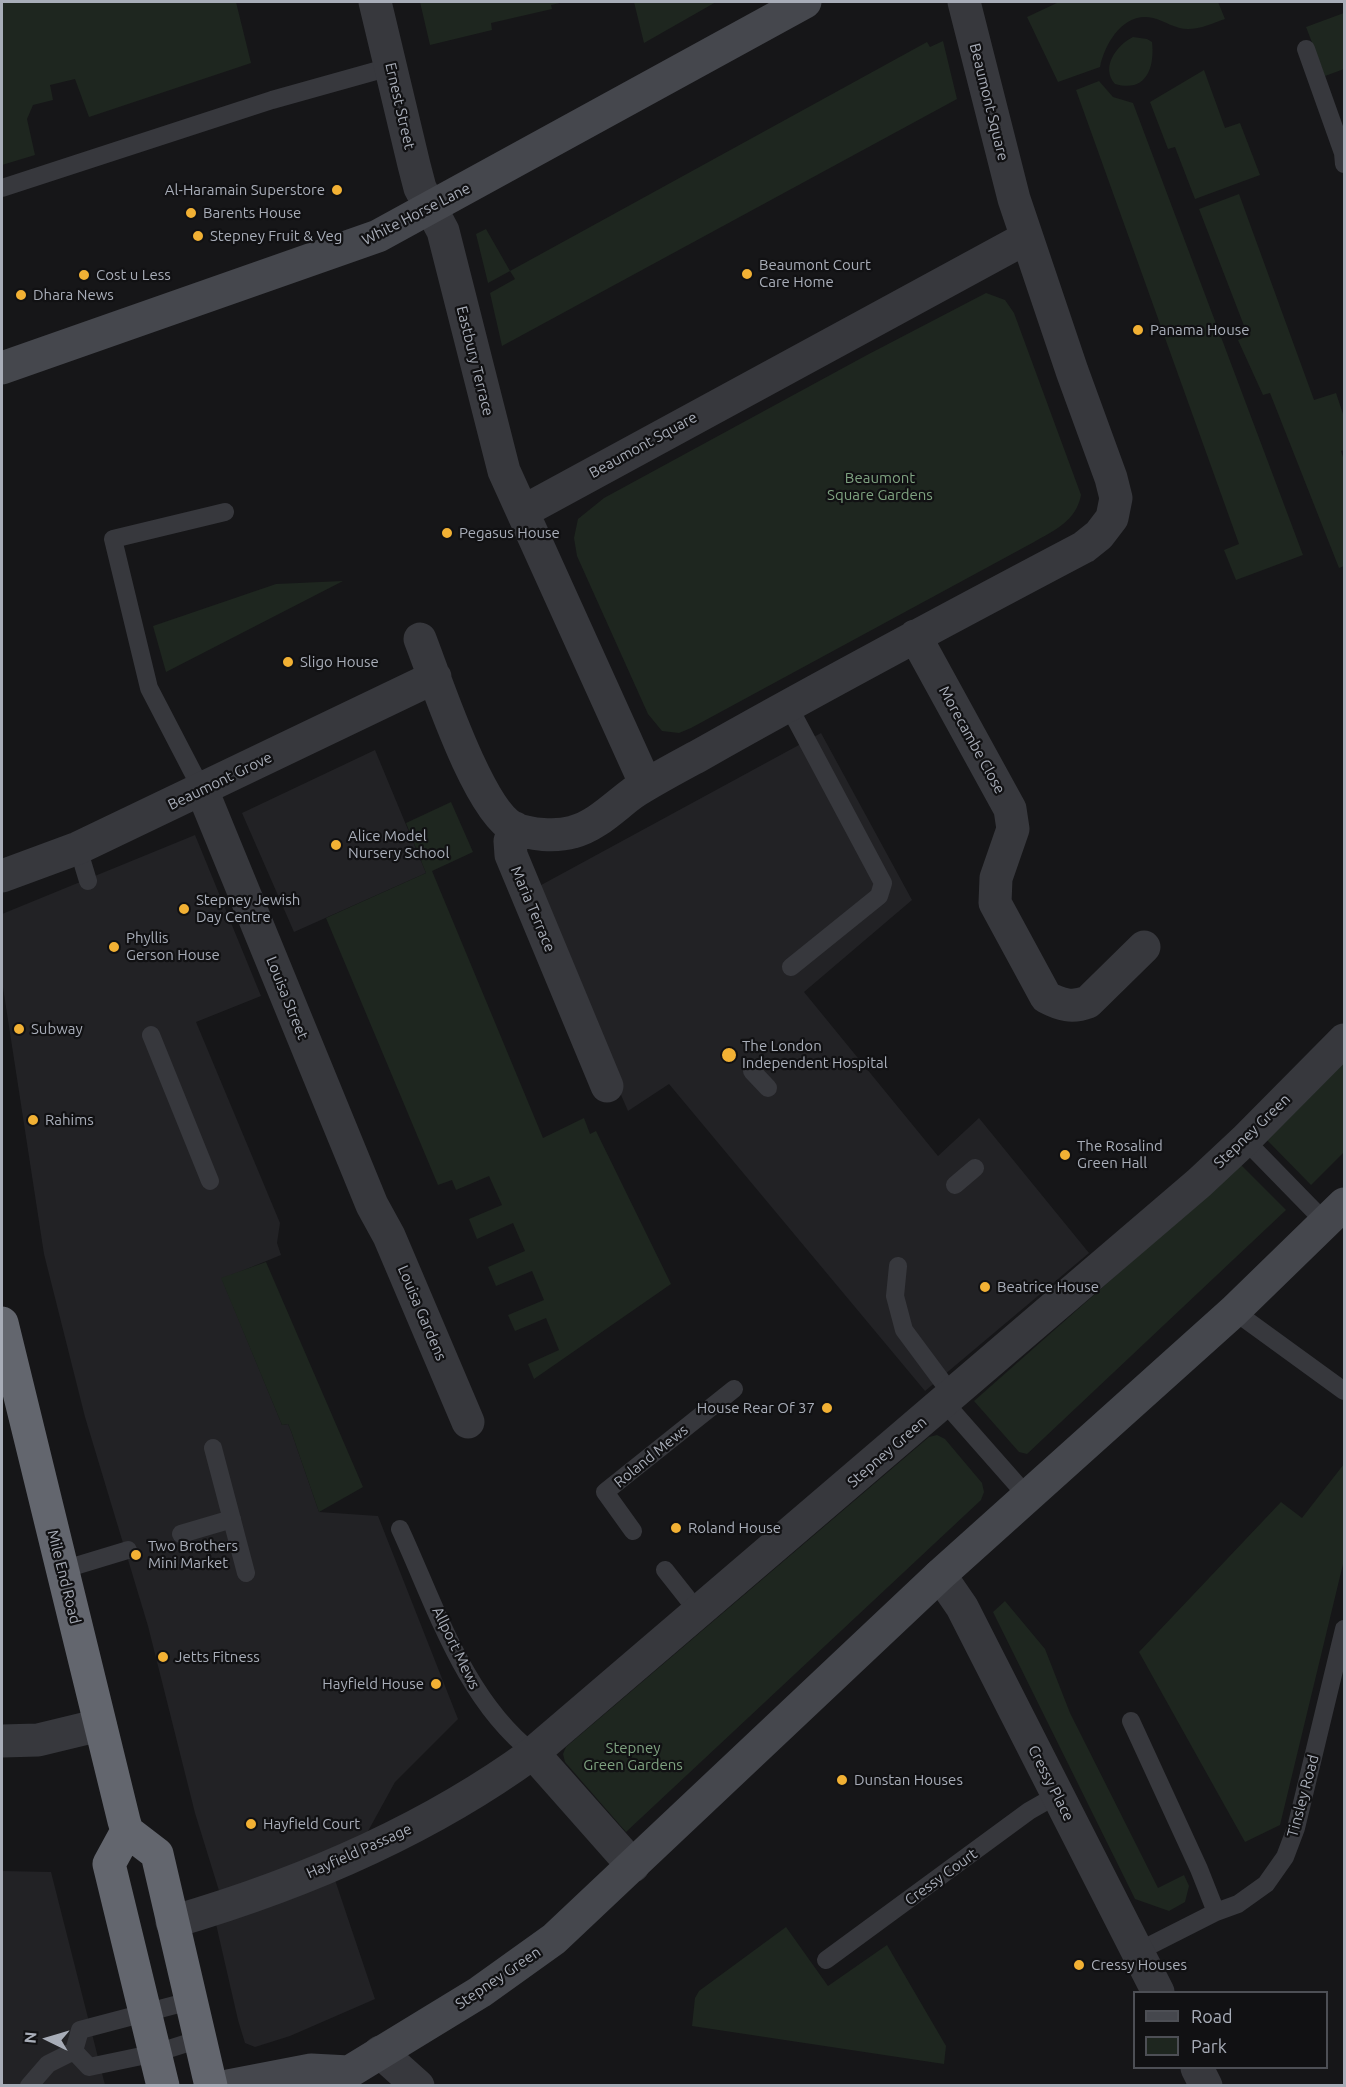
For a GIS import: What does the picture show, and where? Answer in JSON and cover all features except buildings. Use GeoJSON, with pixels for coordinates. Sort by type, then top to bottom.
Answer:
{"type":"FeatureCollection","features":[{"type":"Feature","properties":{"kind":"highway","name":"Mile End Road"},"geometry":{"type":"LineString","coordinates":[[2,1323],[127,1831]]}},
{"type":"Feature","properties":{"kind":"highway"},"geometry":{"type":"LineString","coordinates":[[164,2085],[110,1864],[127,1831],[157,1854],[211,2085]]}},
{"type":"Feature","properties":{"kind":"main road","name":"White Horse Lane"},"geometry":{"type":"LineString","coordinates":[[2,368],[368,240],[431,209],[805,2]]}},
{"type":"Feature","properties":{"kind":"main road","name":"Stepney Green"},"geometry":{"type":"LineString","coordinates":[[228,2085],[311,2070],[343,2079],[380,2052],[480,1992],[554,1939],[940,1575],[1234,1311],[1335,1213]]}},
{"type":"Feature","properties":{"kind":"street","name":"Ernest Street"},"geometry":{"type":"LineString","coordinates":[[375,2],[420,188],[431,209]]}},
{"type":"Feature","properties":{"kind":"street","name":"Beaumont Square"},"geometry":{"type":"LineString","coordinates":[[515,828],[538,833],[571,833],[594,823],[646,785],[788,705],[1084,547],[1099,535],[1112,518],[1116,498],[1112,478],[1026,238],[988,104],[964,2]]}},
{"type":"Feature","properties":{"kind":"street","name":"Eastbury Terrace"},"geometry":{"type":"LineString","coordinates":[[431,209],[443,231],[501,462],[524,511]]}},
{"type":"Feature","properties":{"kind":"street","name":"Beaumont Square"},"geometry":{"type":"LineString","coordinates":[[524,511],[1026,238]]}},
{"type":"Feature","properties":{"kind":"street"},"geometry":{"type":"LineString","coordinates":[[524,511],[646,785]]}},
{"type":"Feature","properties":{"kind":"street","name":"Morecambe Close"},"geometry":{"type":"LineString","coordinates":[[915,636],[1010,809],[1013,829],[996,878],[995,903],[1046,998],[1061,1005],[1077,1006],[1088,1002],[1144,947]]}},
{"type":"Feature","properties":{"kind":"street"},"geometry":{"type":"LineString","coordinates":[[420,639],[486,797],[501,818],[515,828]]}},
{"type":"Feature","properties":{"kind":"street","name":"Beaumont Grove"},"geometry":{"type":"LineString","coordinates":[[2,876],[78,848],[435,677]]}},
{"type":"Feature","properties":{"kind":"street","name":"Louisa Street"},"geometry":{"type":"LineString","coordinates":[[202,790],[372,1205]]}},
{"type":"Feature","properties":{"kind":"street","name":"Maria Terrace"},"geometry":{"type":"LineString","coordinates":[[515,828],[510,842],[511,855],[607,1086]]}},
{"type":"Feature","properties":{"kind":"street","name":"Stepney Green"},"geometry":{"type":"LineString","coordinates":[[533,1753],[949,1399],[1245,1140],[1344,1040]]}},
{"type":"Feature","properties":{"kind":"street","name":"Louisa Gardens"},"geometry":{"type":"LineString","coordinates":[[372,1205],[389,1236],[468,1422]]}},
{"type":"Feature","properties":{"kind":"street","name":"Cressy Place"},"geometry":{"type":"LineString","coordinates":[[940,1575],[962,1607],[1157,1991]]}},
{"type":"Feature","properties":{"kind":"street"},"geometry":{"type":"LineString","coordinates":[[2,1741],[38,1740],[100,1725]]}},
{"type":"Feature","properties":{"kind":"street"},"geometry":{"type":"LineString","coordinates":[[533,1753],[633,1866]]}},
{"type":"Feature","properties":{"kind":"street","name":"Hayfield Passage"},"geometry":{"type":"LineString","coordinates":[[172,1922],[255,1896],[398,1834],[450,1809],[494,1782],[533,1753]]}},
{"type":"Feature","properties":{"kind":"street"},"geometry":{"type":"LineString","coordinates":[[380,2052],[418,2085]]}},
{"type":"Feature","properties":{"kind":"street"},"geometry":{"type":"LineString","coordinates":[[1198,2069],[1206,2085]]}},
{"type":"Feature","properties":{"kind":"lane"},"geometry":{"type":"LineString","coordinates":[[1306,49],[1343,153],[1344,164]]}},
{"type":"Feature","properties":{"kind":"lane"},"geometry":{"type":"LineString","coordinates":[[2,188],[272,100],[390,67]]}},
{"type":"Feature","properties":{"kind":"lane"},"geometry":{"type":"LineString","coordinates":[[202,790],[149,688],[113,539],[225,512]]}},
{"type":"Feature","properties":{"kind":"lane"},"geometry":{"type":"LineString","coordinates":[[788,705],[883,883],[879,896],[790,967]]}},
{"type":"Feature","properties":{"kind":"lane"},"geometry":{"type":"LineString","coordinates":[[78,848],[88,881]]}},
{"type":"Feature","properties":{"kind":"lane"},"geometry":{"type":"LineString","coordinates":[[151,1035],[210,1180]]}},
{"type":"Feature","properties":{"kind":"lane"},"geometry":{"type":"LineString","coordinates":[[752,1071],[768,1088]]}},
{"type":"Feature","properties":{"kind":"lane"},"geometry":{"type":"LineString","coordinates":[[1245,1140],[1335,1213]]}},
{"type":"Feature","properties":{"kind":"lane"},"geometry":{"type":"LineString","coordinates":[[955,1185],[975,1168]]}},
{"type":"Feature","properties":{"kind":"lane"},"geometry":{"type":"LineString","coordinates":[[898,1266],[895,1296],[904,1329],[949,1399],[1027,1496]]}},
{"type":"Feature","properties":{"kind":"lane"},"geometry":{"type":"LineString","coordinates":[[1234,1311],[1344,1391]]}},
{"type":"Feature","properties":{"kind":"lane","name":"Roland Mews"},"geometry":{"type":"LineString","coordinates":[[633,1531],[605,1492],[734,1389]]}},
{"type":"Feature","properties":{"kind":"lane"},"geometry":{"type":"LineString","coordinates":[[213,1448],[246,1573]]}},
{"type":"Feature","properties":{"kind":"lane"},"geometry":{"type":"LineString","coordinates":[[181,1534],[232,1519]]}},
{"type":"Feature","properties":{"kind":"lane","name":"Allport Mews"},"geometry":{"type":"LineString","coordinates":[[400,1529],[465,1670],[491,1714],[533,1753]]}},
{"type":"Feature","properties":{"kind":"lane"},"geometry":{"type":"LineString","coordinates":[[62,1570],[128,1550]]}},
{"type":"Feature","properties":{"kind":"lane"},"geometry":{"type":"LineString","coordinates":[[665,1570],[699,1613]]}},
{"type":"Feature","properties":{"kind":"lane","name":"Tinsley Road"},"geometry":{"type":"LineString","coordinates":[[1137,1952],[1216,1912],[1238,1904],[1266,1884],[1285,1857],[1296,1828],[1344,1629]]}},
{"type":"Feature","properties":{"kind":"lane"},"geometry":{"type":"LineString","coordinates":[[1131,1721],[1199,1869],[1216,1912]]}},
{"type":"Feature","properties":{"kind":"lane","name":"Cressy Court"},"geometry":{"type":"LineString","coordinates":[[826,1960],[1029,1811],[1057,1795]]}},
{"type":"Feature","properties":{"kind":"lane"},"geometry":{"type":"LineString","coordinates":[[29,2085],[48,2064],[74,2051],[80,2030],[190,2001]]}},
{"type":"Feature","properties":{"kind":"lane"},"geometry":{"type":"LineString","coordinates":[[74,2051],[89,2067],[156,2053],[200,2039]]}},
{"type":"Feature","properties":{"kind":"shaded area","name":"The London Independent Hospital"},"geometry":{"type":"Polygon","coordinates":[[[821,733],[912,900],[804,992],[938,1156],[979,1118],[1089,1253],[925,1391],[669,1084],[628,1111],[532,890],[821,733]]]}},
{"type":"Feature","properties":{"kind":"shaded area","name":"Alice Model Nursery School"},"geometry":{"type":"Polygon","coordinates":[[[375,750],[426,873],[294,932],[242,813],[375,750]]]}},
{"type":"Feature","properties":{"kind":"shaded area"},"geometry":{"type":"Polygon","coordinates":[[[195,835],[261,996],[196,1022],[280,1223],[277,1243],[281,1255],[222,1279],[282,1425],[288,1424],[291,1431],[319,1512],[378,1516],[458,1719],[395,1782],[367,1833],[333,1874],[375,1999],[290,2036],[255,2047],[245,2043],[238,2020],[216,1924],[220,1894],[195,1813],[148,1626],[85,1417],[44,1254],[2,981],[2,914],[195,835]]]}},
{"type":"Feature","properties":{"kind":"shaded area"},"geometry":{"type":"Polygon","coordinates":[[[2,1871],[51,1872],[105,2085],[2,2086],[2,1871]]]}},
{"type":"Feature","properties":{"kind":"green space"},"geometry":{"type":"Polygon","coordinates":[[[2,2],[236,2],[251,63],[89,117],[75,79],[50,85],[53,100],[33,105],[27,119],[35,155],[2,165],[2,2]]]}},
{"type":"Feature","properties":{"kind":"green space"},"geometry":{"type":"Polygon","coordinates":[[[420,2],[564,2],[551,5],[552,9],[491,23],[492,30],[430,45],[420,2]]]}},
{"type":"Feature","properties":{"kind":"green space"},"geometry":{"type":"Polygon","coordinates":[[[634,2],[716,2],[644,43],[634,2]]]}},
{"type":"Feature","properties":{"kind":"green space"},"geometry":{"type":"Polygon","coordinates":[[[1059,2],[1218,2],[1225,19],[1188,29],[1153,18],[1133,19],[1117,31],[1111,39],[1100,67],[1058,82],[1027,17],[1059,2]]]}},
{"type":"Feature","properties":{"kind":"green space"},"geometry":{"type":"Polygon","coordinates":[[[1344,13],[1344,69],[1325,76],[1306,27],[1344,13]]]}},
{"type":"Feature","properties":{"kind":"green space"},"geometry":{"type":"Polygon","coordinates":[[[1133,37],[1152,42],[1150,69],[1141,82],[1134,85],[1115,84],[1109,71],[1112,57],[1121,45],[1133,37]]]}},
{"type":"Feature","properties":{"kind":"green space"},"geometry":{"type":"Polygon","coordinates":[[[943,41],[957,99],[502,346],[490,293],[515,279],[510,271],[927,42],[930,47],[943,41]]]}},
{"type":"Feature","properties":{"kind":"green space"},"geometry":{"type":"Polygon","coordinates":[[[1204,70],[1225,128],[1240,123],[1260,175],[1195,199],[1175,147],[1168,149],[1150,102],[1204,70]]]}},
{"type":"Feature","properties":{"kind":"green space"},"geometry":{"type":"Polygon","coordinates":[[[1099,81],[1113,97],[1133,103],[1303,555],[1236,580],[1224,550],[1239,544],[1076,90],[1099,81]]]}},
{"type":"Feature","properties":{"kind":"green space"},"geometry":{"type":"Polygon","coordinates":[[[1239,194],[1314,400],[1336,393],[1344,417],[1344,450],[1341,451],[1344,460],[1344,566],[1339,568],[1270,393],[1263,395],[1238,340],[1248,336],[1199,209],[1239,194]]]}},
{"type":"Feature","properties":{"kind":"green space"},"geometry":{"type":"Polygon","coordinates":[[[486,229],[510,271],[488,283],[476,234],[486,229]]]}},
{"type":"Feature","properties":{"kind":"green space","name":"Beaumont Square Gardens"},"geometry":{"type":"Polygon","coordinates":[[[986,293],[1005,300],[1014,313],[1081,495],[1074,512],[1057,529],[1042,538],[691,728],[679,733],[662,731],[648,714],[577,556],[574,538],[578,519],[604,498],[986,293]]]}},
{"type":"Feature","properties":{"kind":"green space"},"geometry":{"type":"Polygon","coordinates":[[[343,581],[166,672],[153,626],[276,584],[343,581]]]}},
{"type":"Feature","properties":{"kind":"green space"},"geometry":{"type":"Polygon","coordinates":[[[451,802],[473,852],[432,871],[543,1138],[584,1118],[590,1134],[596,1131],[671,1284],[534,1379],[528,1364],[559,1350],[546,1318],[515,1331],[508,1315],[544,1300],[532,1271],[496,1286],[488,1267],[525,1251],[513,1223],[477,1239],[469,1219],[502,1205],[489,1176],[456,1190],[452,1180],[438,1185],[326,918],[426,873],[406,823],[451,802]]]}},
{"type":"Feature","properties":{"kind":"green space"},"geometry":{"type":"Polygon","coordinates":[[[1344,1058],[1344,1152],[1311,1185],[1266,1139],[1344,1058]]]}},
{"type":"Feature","properties":{"kind":"green space"},"geometry":{"type":"Polygon","coordinates":[[[1241,1165],[1286,1210],[1027,1454],[1019,1452],[974,1401],[1241,1165]]]}},
{"type":"Feature","properties":{"kind":"green space"},"geometry":{"type":"Polygon","coordinates":[[[266,1262],[363,1487],[319,1512],[291,1431],[288,1424],[282,1425],[221,1278],[266,1262]]]}},
{"type":"Feature","properties":{"kind":"green space","name":"Stepney Green Gardens"},"geometry":{"type":"Polygon","coordinates":[[[937,1435],[945,1439],[982,1483],[984,1492],[981,1500],[626,1832],[565,1762],[563,1754],[566,1747],[929,1437],[937,1435]]]}},
{"type":"Feature","properties":{"kind":"green space"},"geometry":{"type":"Polygon","coordinates":[[[1344,1464],[1344,1560],[1280,1825],[1245,1842],[1139,1652],[1281,1502],[1302,1518],[1344,1464]]]}},
{"type":"Feature","properties":{"kind":"green space"},"geometry":{"type":"Polygon","coordinates":[[[1005,1601],[1045,1649],[1070,1713],[1158,1888],[1184,1875],[1189,1886],[1185,1902],[1169,1911],[1135,1899],[993,1612],[1005,1601]]]}},
{"type":"Feature","properties":{"kind":"green space"},"geometry":{"type":"Polygon","coordinates":[[[786,1927],[828,1986],[887,1945],[946,2046],[944,2064],[692,2026],[695,1998],[699,1991],[786,1927]]]}},
{"type":"Feature","properties":{"kind":"place","name":"Al-Haramain Superstore"},"geometry":{"type":"Point","coordinates":[337,190]}},
{"type":"Feature","properties":{"kind":"place","name":"Barents House"},"geometry":{"type":"Point","coordinates":[191,213]}},
{"type":"Feature","properties":{"kind":"place","name":"Stepney Fruit & Veg"},"geometry":{"type":"Point","coordinates":[198,236]}},
{"type":"Feature","properties":{"kind":"place","name":"Beaumont Court Care Home"},"geometry":{"type":"Point","coordinates":[747,274]}},
{"type":"Feature","properties":{"kind":"place","name":"Cost u Less"},"geometry":{"type":"Point","coordinates":[84,275]}},
{"type":"Feature","properties":{"kind":"place","name":"Dhara News"},"geometry":{"type":"Point","coordinates":[21,295]}},
{"type":"Feature","properties":{"kind":"place","name":"Panama House"},"geometry":{"type":"Point","coordinates":[1138,330]}},
{"type":"Feature","properties":{"kind":"place","name":"Pegasus House"},"geometry":{"type":"Point","coordinates":[447,533]}},
{"type":"Feature","properties":{"kind":"place","name":"Sligo House"},"geometry":{"type":"Point","coordinates":[288,662]}},
{"type":"Feature","properties":{"kind":"place","name":"Alice Model Nursery School"},"geometry":{"type":"Point","coordinates":[336,845]}},
{"type":"Feature","properties":{"kind":"place","name":"Stepney Jewish Day Centre"},"geometry":{"type":"Point","coordinates":[184,909]}},
{"type":"Feature","properties":{"kind":"place","name":"Phyllis Gerson House"},"geometry":{"type":"Point","coordinates":[114,947]}},
{"type":"Feature","properties":{"kind":"place","name":"Subway"},"geometry":{"type":"Point","coordinates":[19,1029]}},
{"type":"Feature","properties":{"kind":"place","name":"The London Independent Hospital"},"geometry":{"type":"Point","coordinates":[729,1055]}},
{"type":"Feature","properties":{"kind":"place","name":"Rahims"},"geometry":{"type":"Point","coordinates":[33,1120]}},
{"type":"Feature","properties":{"kind":"place","name":"The Rosalind Green Hall"},"geometry":{"type":"Point","coordinates":[1065,1155]}},
{"type":"Feature","properties":{"kind":"place","name":"Beatrice House"},"geometry":{"type":"Point","coordinates":[985,1287]}},
{"type":"Feature","properties":{"kind":"place","name":"House Rear Of 37"},"geometry":{"type":"Point","coordinates":[827,1408]}},
{"type":"Feature","properties":{"kind":"place","name":"Roland House"},"geometry":{"type":"Point","coordinates":[676,1528]}},
{"type":"Feature","properties":{"kind":"place","name":"Two Brothers Mini Market"},"geometry":{"type":"Point","coordinates":[136,1555]}},
{"type":"Feature","properties":{"kind":"place","name":"Jetts Fitness"},"geometry":{"type":"Point","coordinates":[163,1657]}},
{"type":"Feature","properties":{"kind":"place","name":"Hayfield House"},"geometry":{"type":"Point","coordinates":[436,1684]}},
{"type":"Feature","properties":{"kind":"place","name":"Dunstan Houses"},"geometry":{"type":"Point","coordinates":[842,1780]}},
{"type":"Feature","properties":{"kind":"place","name":"Hayfield Court"},"geometry":{"type":"Point","coordinates":[251,1824]}},
{"type":"Feature","properties":{"kind":"place","name":"Cressy Houses"},"geometry":{"type":"Point","coordinates":[1079,1965]}}]}
